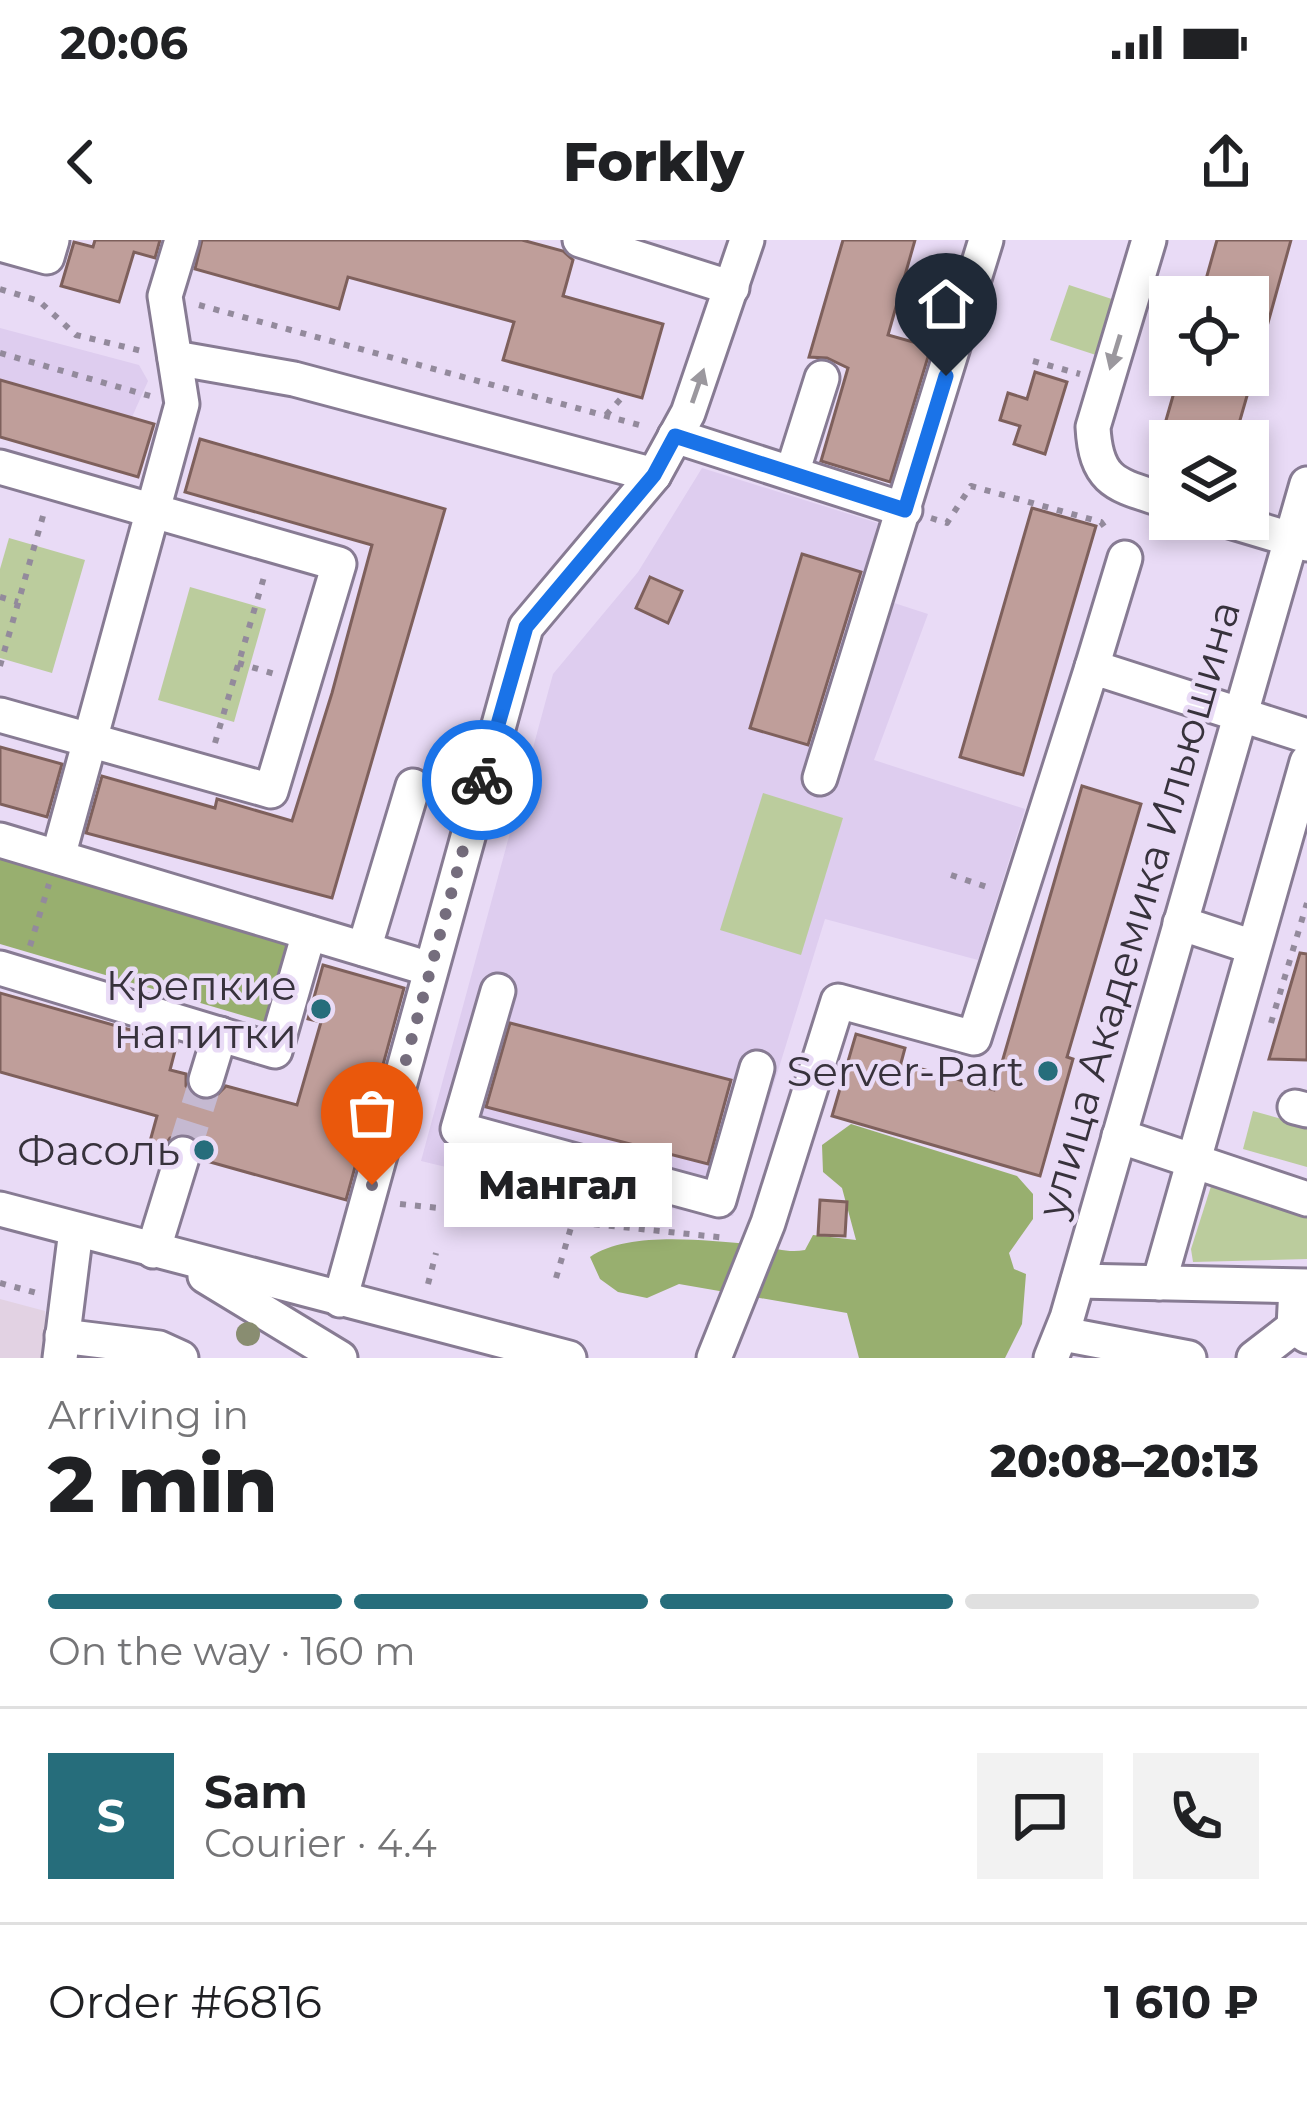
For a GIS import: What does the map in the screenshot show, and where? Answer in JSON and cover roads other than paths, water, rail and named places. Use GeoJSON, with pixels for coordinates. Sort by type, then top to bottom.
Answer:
{"type":"FeatureCollection","features":[{"type":"Feature","properties":{"kind":"street"},"geometry":{"type":"LineString","coordinates":[[0,244],[47,256],[52,240]]}},
{"type":"Feature","properties":{"kind":"street"},"geometry":{"type":"LineString","coordinates":[[58,857],[182,404],[165,296],[182,240]]}},
{"type":"Feature","properties":{"kind":"street"},"geometry":{"type":"LineString","coordinates":[[580,240],[732,288]]}},
{"type":"Feature","properties":{"kind":"street"},"geometry":{"type":"LineString","coordinates":[[340,1300],[526,627],[654,475],[675,436],[747,240]]}},
{"type":"Feature","properties":{"kind":"street"},"geometry":{"type":"LineString","coordinates":[[820,778],[986,240]]}},
{"type":"Feature","properties":{"kind":"street"},"geometry":{"type":"LineString","coordinates":[[1149,240],[1093,428],[1094,459],[1113,483],[1149,495]]}},
{"type":"Feature","properties":{"kind":"street"},"geometry":{"type":"LineString","coordinates":[[175,358],[294,379],[654,475]]}},
{"type":"Feature","properties":{"kind":"street"},"geometry":{"type":"LineString","coordinates":[[792,473],[821,378]]}},
{"type":"Feature","properties":{"kind":"street"},"geometry":{"type":"LineString","coordinates":[[675,436],[905,510]]}},
{"type":"Feature","properties":{"kind":"street"},"geometry":{"type":"LineString","coordinates":[[0,467],[339,564],[271,791],[0,716]]}},
{"type":"Feature","properties":{"kind":"street","name":"улица Академика Ильюшина"},"geometry":{"type":"LineString","coordinates":[[1057,1346],[1241,714],[1299,542],[1307,484]]}},
{"type":"Feature","properties":{"kind":"street"},"geometry":{"type":"LineString","coordinates":[[1269,533],[1299,542]]}},
{"type":"Feature","properties":{"kind":"street"},"geometry":{"type":"LineString","coordinates":[[714,1358],[761,1241],[838,1001],[974,1038],[1125,558]]}},
{"type":"Feature","properties":{"kind":"street"},"geometry":{"type":"LineString","coordinates":[[1092,667],[1307,736]]}},
{"type":"Feature","properties":{"kind":"street"},"geometry":{"type":"LineString","coordinates":[[1159,1283],[1307,762]]}},
{"type":"Feature","properties":{"kind":"street"},"geometry":{"type":"LineString","coordinates":[[364,949],[413,785]]}},
{"type":"Feature","properties":{"kind":"street"},"geometry":{"type":"LineString","coordinates":[[0,840],[430,969]]}},
{"type":"Feature","properties":{"kind":"street"},"geometry":{"type":"LineString","coordinates":[[1180,923],[1253,947]]}},
{"type":"Feature","properties":{"kind":"street"},"geometry":{"type":"LineString","coordinates":[[11,971],[275,1051],[309,933]]}},
{"type":"Feature","properties":{"kind":"street"},"geometry":{"type":"LineString","coordinates":[[498,991],[458,1129],[719,1200],[757,1067]]}},
{"type":"Feature","properties":{"kind":"street"},"geometry":{"type":"LineString","coordinates":[[206,1080],[220,1034]]}},
{"type":"Feature","properties":{"kind":"street"},"geometry":{"type":"LineString","coordinates":[[1119,1136],[1307,1199]]}},
{"type":"Feature","properties":{"kind":"street"},"geometry":{"type":"LineString","coordinates":[[163,1254],[183,1154]]}},
{"type":"Feature","properties":{"kind":"street"},"geometry":{"type":"LineString","coordinates":[[0,1209],[569,1358]]}},
{"type":"Feature","properties":{"kind":"street"},"geometry":{"type":"LineString","coordinates":[[76,1230],[62,1347],[159,1348],[181,1358]]}},
{"type":"Feature","properties":{"kind":"street"},"geometry":{"type":"LineString","coordinates":[[163,1254],[340,1358]]}},
{"type":"Feature","properties":{"kind":"street"},"geometry":{"type":"LineString","coordinates":[[1078,1281],[1302,1287],[1300,1332],[1254,1358]]}},
{"type":"Feature","properties":{"kind":"street"},"geometry":{"type":"LineString","coordinates":[[1057,1346],[1189,1358]]}},
{"type":"Feature","properties":{"kind":"tunnel"},"geometry":{"type":"LineString","coordinates":[[183,1154],[206,1080]]}},
{"type":"Feature","properties":{"kind":"place","name":"Крепкие напитки"},"geometry":{"type":"Point","coordinates":[321,1009]}},
{"type":"Feature","properties":{"kind":"place","name":"Server-Part"},"geometry":{"type":"Point","coordinates":[1048,1071]}},
{"type":"Feature","properties":{"kind":"place","name":"Фасоль"},"geometry":{"type":"Point","coordinates":[204,1150]}},
{"type":"Feature","properties":{"kind":"place","name":"Мангал"},"geometry":{"type":"Point","coordinates":[372,1185]}}]}
